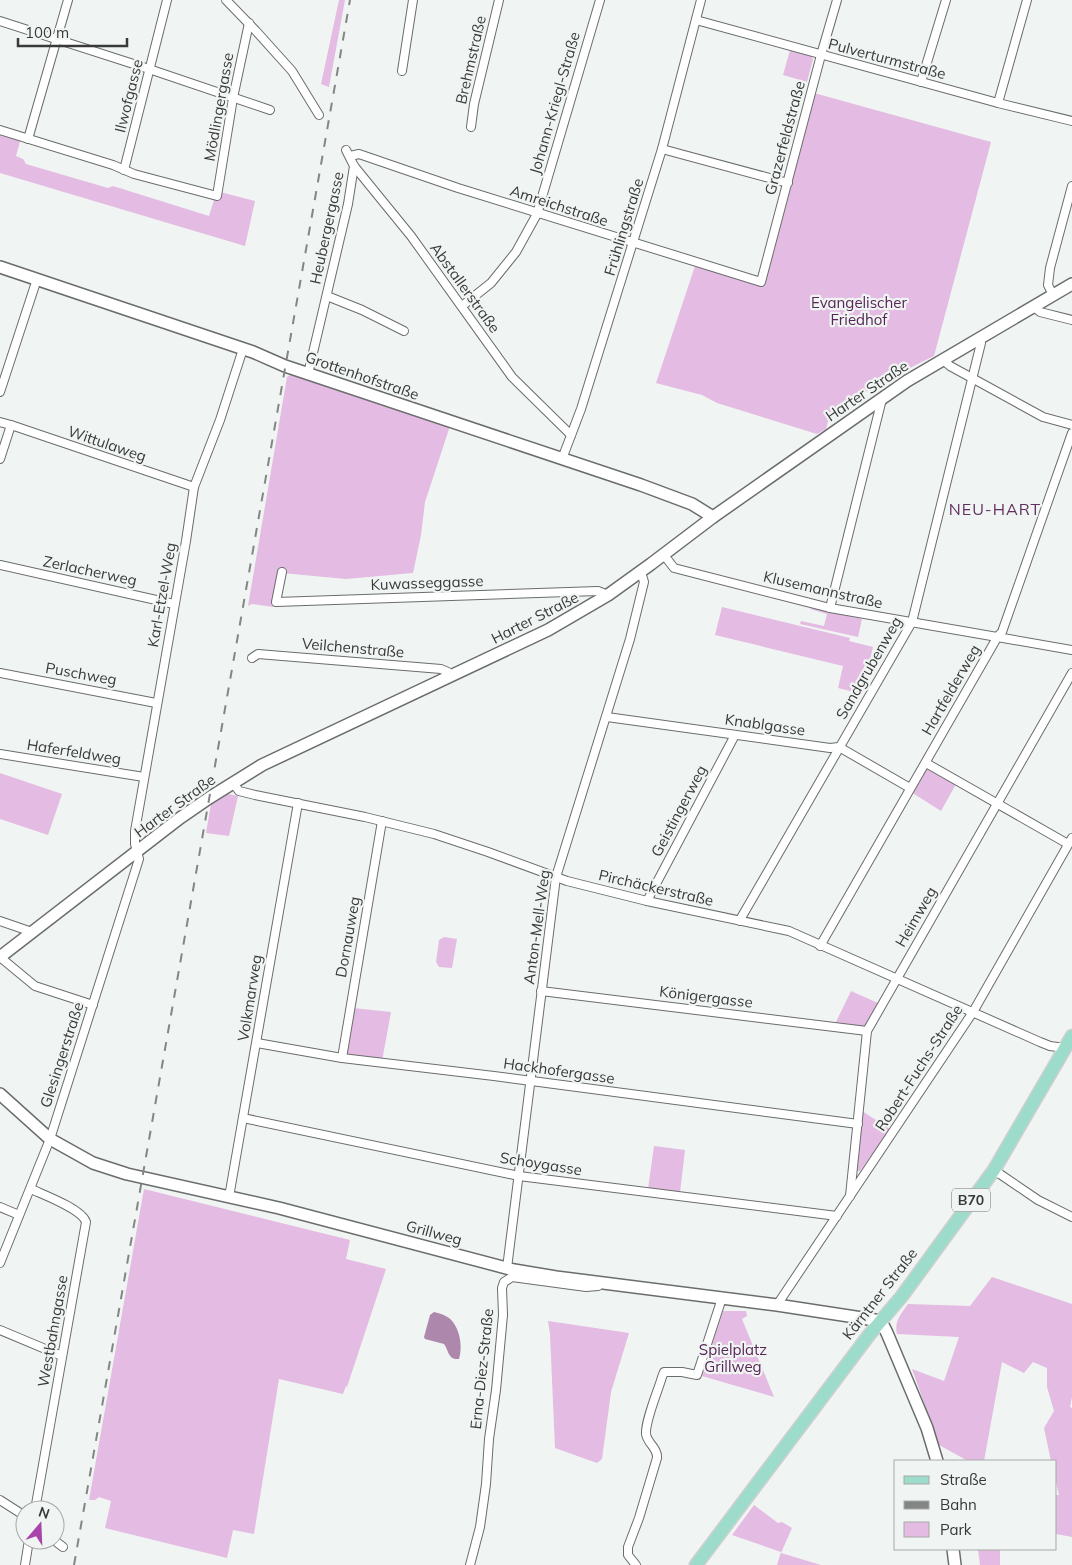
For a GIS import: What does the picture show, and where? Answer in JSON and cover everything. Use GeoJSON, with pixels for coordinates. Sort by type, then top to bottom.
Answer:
{"type":"FeatureCollection","features":[{"type":"Feature","properties":{"kind":"main road","name":"Grottenhofstraße"},"geometry":{"type":"LineString","coordinates":[[0,267],[692,504],[713,517]]}},
{"type":"Feature","properties":{"kind":"main road","name":"Harter Straße"},"geometry":{"type":"LineString","coordinates":[[0,957],[180,818],[233,783],[301,746],[548,630],[608,595],[713,517],[882,398],[942,359],[1072,284]]}},
{"type":"Feature","properties":{"kind":"main road","name":"Kärntner Straße"},"geometry":{"type":"LineString","coordinates":[[700,1564],[838,1376],[902,1296],[994,1170],[1068,1049],[1072,1036]]}},
{"type":"Feature","properties":{"kind":"main road","name":"Grillweg"},"geometry":{"type":"LineString","coordinates":[[0,1094],[50,1139],[93,1163],[142,1178],[229,1197],[507,1268],[556,1277],[777,1305],[875,1320],[880,1324]]}},
{"type":"Feature","properties":{"kind":"main road"},"geometry":{"type":"LineString","coordinates":[[880,1324],[887,1333],[910,1385],[927,1428],[937,1460]]}},
{"type":"Feature","properties":{"kind":"main road"},"geometry":{"type":"LineString","coordinates":[[953,1550],[955,1565]]}},
{"type":"Feature","properties":{"kind":"street"},"geometry":{"type":"LineString","coordinates":[[28,139],[68,0]]}},
{"type":"Feature","properties":{"kind":"street","name":"Ilwofgasse"},"geometry":{"type":"LineString","coordinates":[[124,170],[167,0]]}},
{"type":"Feature","properties":{"kind":"street"},"geometry":{"type":"LineString","coordinates":[[226,0],[292,72],[319,115]]}},
{"type":"Feature","properties":{"kind":"street"},"geometry":{"type":"LineString","coordinates":[[402,71],[413,0]]}},
{"type":"Feature","properties":{"kind":"street","name":"Brehmstraße"},"geometry":{"type":"LineString","coordinates":[[471,127],[475,96],[499,0]]}},
{"type":"Feature","properties":{"kind":"street","name":"Johann-Kriegl-Straße"},"geometry":{"type":"LineString","coordinates":[[462,306],[491,283],[516,252],[537,214],[600,0]]}},
{"type":"Feature","properties":{"kind":"street","name":"Frühlingstraße"},"geometry":{"type":"LineString","coordinates":[[562,459],[580,409],[662,149],[701,0]]}},
{"type":"Feature","properties":{"kind":"street","name":"Grazerfeldstraße"},"geometry":{"type":"LineString","coordinates":[[761,282],[820,55],[837,0]]}},
{"type":"Feature","properties":{"kind":"street"},"geometry":{"type":"LineString","coordinates":[[921,82],[946,0]]}},
{"type":"Feature","properties":{"kind":"street"},"geometry":{"type":"LineString","coordinates":[[998,103],[1027,0]]}},
{"type":"Feature","properties":{"kind":"street","name":"Pulverturmstraße"},"geometry":{"type":"LineString","coordinates":[[696,20],[998,103],[1072,121]]}},
{"type":"Feature","properties":{"kind":"street"},"geometry":{"type":"LineString","coordinates":[[0,21],[270,110]]}},
{"type":"Feature","properties":{"kind":"street","name":"Mödlingergasse"},"geometry":{"type":"LineString","coordinates":[[124,170],[217,196],[233,98],[249,23]]}},
{"type":"Feature","properties":{"kind":"street"},"geometry":{"type":"LineString","coordinates":[[0,130],[124,170]]}},
{"type":"Feature","properties":{"kind":"street"},"geometry":{"type":"LineString","coordinates":[[662,149],[788,183]]}},
{"type":"Feature","properties":{"kind":"street","name":"Amreichstraße"},"geometry":{"type":"LineString","coordinates":[[348,153],[359,154],[537,214],[761,282]]}},
{"type":"Feature","properties":{"kind":"street","name":"Abstallerstraße"},"geometry":{"type":"LineString","coordinates":[[348,153],[354,166],[411,236],[512,377],[571,435]]}},
{"type":"Feature","properties":{"kind":"street","name":"Heubergergasse"},"geometry":{"type":"LineString","coordinates":[[308,374],[348,204],[354,166]]}},
{"type":"Feature","properties":{"kind":"street"},"geometry":{"type":"LineString","coordinates":[[1054,295],[1048,285],[1050,268],[1072,186]]}},
{"type":"Feature","properties":{"kind":"street"},"geometry":{"type":"LineString","coordinates":[[0,392],[3,369],[36,279]]}},
{"type":"Feature","properties":{"kind":"street","name":"Heubergergasse"},"geometry":{"type":"LineString","coordinates":[[327,296],[362,310],[404,331]]}},
{"type":"Feature","properties":{"kind":"street"},"geometry":{"type":"LineString","coordinates":[[1034,307],[1040,312],[1072,320]]}},
{"type":"Feature","properties":{"kind":"street","name":"Sandgrubenweg"},"geometry":{"type":"LineString","coordinates":[[740,921],[912,622],[981,343],[980,337]]}},
{"type":"Feature","properties":{"kind":"street","name":"Karl-Etzel-Weg"},"geometry":{"type":"LineString","coordinates":[[137,851],[135,831],[194,487],[220,420],[243,349]]}},
{"type":"Feature","properties":{"kind":"street"},"geometry":{"type":"LineString","coordinates":[[942,359],[950,366],[1043,417],[1072,425]]}},
{"type":"Feature","properties":{"kind":"street"},"geometry":{"type":"LineString","coordinates":[[830,608],[882,398]]}},
{"type":"Feature","properties":{"kind":"street","name":"Wittulaweg"},"geometry":{"type":"LineString","coordinates":[[0,422],[194,487]]}},
{"type":"Feature","properties":{"kind":"street"},"geometry":{"type":"LineString","coordinates":[[0,459],[11,425]]}},
{"type":"Feature","properties":{"kind":"street","name":"Hartfelderweg"},"geometry":{"type":"LineString","coordinates":[[820,946],[1002,632],[1072,433]]}},
{"type":"Feature","properties":{"kind":"street","name":"Klusemannstraße"},"geometry":{"type":"LineString","coordinates":[[664,555],[674,568],[830,608],[1072,650]]}},
{"type":"Feature","properties":{"kind":"street","name":"Zerlacherweg"},"geometry":{"type":"LineString","coordinates":[[0,565],[174,604]]}},
{"type":"Feature","properties":{"kind":"street","name":"Kuwasseggasse"},"geometry":{"type":"LineString","coordinates":[[282,572],[276,602],[598,591],[608,595]]}},
{"type":"Feature","properties":{"kind":"street","name":"Anton-Mell-Weg"},"geometry":{"type":"LineString","coordinates":[[507,1268],[556,876],[607,717],[644,582],[641,572]]}},
{"type":"Feature","properties":{"kind":"street","name":"Veilchenstraße"},"geometry":{"type":"LineString","coordinates":[[252,658],[258,654],[431,668],[448,672],[450,675]]}},
{"type":"Feature","properties":{"kind":"street","name":"Puschweg"},"geometry":{"type":"LineString","coordinates":[[0,673],[156,703]]}},
{"type":"Feature","properties":{"kind":"street","name":"Heimweg"},"geometry":{"type":"LineString","coordinates":[[850,1196],[867,1031],[1072,673]]}},
{"type":"Feature","properties":{"kind":"street","name":"Knablgasse"},"geometry":{"type":"LineString","coordinates":[[607,717],[839,748],[910,788]]}},
{"type":"Feature","properties":{"kind":"street","name":"Geistingerweg"},"geometry":{"type":"LineString","coordinates":[[647,901],[735,735]]}},
{"type":"Feature","properties":{"kind":"street","name":"Haferfeldweg"},"geometry":{"type":"LineString","coordinates":[[0,754],[144,777]]}},
{"type":"Feature","properties":{"kind":"street"},"geometry":{"type":"LineString","coordinates":[[926,763],[998,804],[1070,841]]}},
{"type":"Feature","properties":{"kind":"street","name":"Pirchäckerstraße"},"geometry":{"type":"LineString","coordinates":[[233,783],[236,789],[242,792],[382,821],[464,844],[556,876],[567,882],[789,931],[1040,1042],[1068,1049]]}},
{"type":"Feature","properties":{"kind":"street","name":"Volkmarweg"},"geometry":{"type":"LineString","coordinates":[[229,1197],[298,803]]}},
{"type":"Feature","properties":{"kind":"street","name":"Dornauweg"},"geometry":{"type":"LineString","coordinates":[[342,1058],[382,821]]}},
{"type":"Feature","properties":{"kind":"street","name":"Robert-Fuchs-Straße"},"geometry":{"type":"LineString","coordinates":[[777,1305],[973,1012],[1070,841]]}},
{"type":"Feature","properties":{"kind":"street","name":"Glesingerstraße"},"geometry":{"type":"LineString","coordinates":[[0,1263],[50,1139],[139,859],[137,851]]}},
{"type":"Feature","properties":{"kind":"street"},"geometry":{"type":"LineString","coordinates":[[0,921],[32,932]]}},
{"type":"Feature","properties":{"kind":"street"},"geometry":{"type":"LineString","coordinates":[[0,957],[35,986],[93,1005]]}},
{"type":"Feature","properties":{"kind":"street","name":"Königergasse"},"geometry":{"type":"LineString","coordinates":[[541,991],[867,1031]]}},
{"type":"Feature","properties":{"kind":"street","name":"Hackhofergasse"},"geometry":{"type":"LineString","coordinates":[[257,1043],[342,1058],[858,1124]]}},
{"type":"Feature","properties":{"kind":"street","name":"Schoygasse"},"geometry":{"type":"LineString","coordinates":[[243,1118],[519,1176],[837,1216]]}},
{"type":"Feature","properties":{"kind":"street"},"geometry":{"type":"LineString","coordinates":[[994,1170],[1038,1200],[1072,1217]]}},
{"type":"Feature","properties":{"kind":"street","name":"Westbahngasse"},"geometry":{"type":"LineString","coordinates":[[31,1189],[77,1211],[84,1217],[86,1222],[37,1500]]}},
{"type":"Feature","properties":{"kind":"street"},"geometry":{"type":"LineString","coordinates":[[0,1207],[19,1215]]}},
{"type":"Feature","properties":{"kind":"street","name":"Erna-Diez-Straße"},"geometry":{"type":"LineString","coordinates":[[470,1565],[480,1527],[498,1372],[503,1315],[502,1288],[504,1282],[512,1277],[586,1287],[608,1284]]}},
{"type":"Feature","properties":{"kind":"street"},"geometry":{"type":"LineString","coordinates":[[636,1565],[628,1555],[628,1547],[641,1512],[657,1458],[656,1451],[646,1436],[647,1426],[664,1372],[682,1372],[697,1375],[722,1298]]}},
{"type":"Feature","properties":{"kind":"street"},"geometry":{"type":"LineString","coordinates":[[0,1330],[62,1356]]}},
{"type":"Feature","properties":{"kind":"street"},"geometry":{"type":"LineString","coordinates":[[0,1500],[15,1510]]}},
{"type":"Feature","properties":{"kind":"street"},"geometry":{"type":"LineString","coordinates":[[25,1565],[27,1550]]}},
{"type":"Feature","properties":{"kind":"green space"},"geometry":{"type":"Polygon","coordinates":[[[339,0],[345,0],[329,87],[321,84],[339,0]]]}},
{"type":"Feature","properties":{"kind":"green space"},"geometry":{"type":"Polygon","coordinates":[[[790,50],[811,56],[813,59],[807,82],[783,75],[790,50]]]}},
{"type":"Feature","properties":{"kind":"green space","name":"Evangelischer Friedhof"},"geometry":{"type":"Polygon","coordinates":[[[814,93],[991,142],[934,356],[887,382],[884,379],[829,418],[826,429],[817,434],[717,403],[702,395],[656,383],[695,266],[761,286],[764,284],[814,93]]]}},
{"type":"Feature","properties":{"kind":"green space"},"geometry":{"type":"Polygon","coordinates":[[[0,127],[22,134],[16,156],[23,159],[26,164],[108,188],[113,186],[209,216],[215,197],[220,192],[255,201],[245,246],[0,173],[0,127]]]}},
{"type":"Feature","properties":{"kind":"green space"},"geometry":{"type":"Polygon","coordinates":[[[293,373],[450,426],[425,502],[421,535],[413,573],[346,579],[282,573],[273,607],[252,604],[248,606],[287,377],[293,373]]]}},
{"type":"Feature","properties":{"kind":"green space"},"geometry":{"type":"Polygon","coordinates":[[[722,607],[850,638],[849,641],[873,647],[862,694],[838,688],[843,666],[715,635],[722,607]]]}},
{"type":"Feature","properties":{"kind":"green space"},"geometry":{"type":"Polygon","coordinates":[[[811,608],[862,619],[858,637],[800,624],[801,621],[824,626],[827,614],[811,608]]]}},
{"type":"Feature","properties":{"kind":"green space"},"geometry":{"type":"Polygon","coordinates":[[[926,769],[930,769],[956,784],[941,811],[911,792],[926,769]]]}},
{"type":"Feature","properties":{"kind":"green space"},"geometry":{"type":"Polygon","coordinates":[[[0,773],[62,794],[48,835],[0,819],[0,773]]]}},
{"type":"Feature","properties":{"kind":"green space"},"geometry":{"type":"Polygon","coordinates":[[[228,794],[238,796],[229,836],[206,833],[211,804],[228,794]]]}},
{"type":"Feature","properties":{"kind":"green space"},"geometry":{"type":"Polygon","coordinates":[[[444,937],[457,939],[452,968],[439,967],[436,962],[439,940],[444,937]]]}},
{"type":"Feature","properties":{"kind":"green space"},"geometry":{"type":"Polygon","coordinates":[[[851,991],[878,1003],[865,1026],[861,1028],[835,1024],[851,991]]]}},
{"type":"Feature","properties":{"kind":"green space"},"geometry":{"type":"Polygon","coordinates":[[[353,1008],[391,1012],[382,1061],[347,1054],[346,1050],[353,1008]]]}},
{"type":"Feature","properties":{"kind":"green space"},"geometry":{"type":"Polygon","coordinates":[[[862,1111],[890,1129],[860,1171],[858,1171],[856,1170],[862,1111]]]}},
{"type":"Feature","properties":{"kind":"green space"},"geometry":{"type":"Polygon","coordinates":[[[654,1146],[685,1150],[680,1193],[648,1189],[654,1146]]]}},
{"type":"Feature","properties":{"kind":"green space"},"geometry":{"type":"Polygon","coordinates":[[[144,1189],[350,1240],[346,1259],[386,1269],[347,1387],[343,1394],[279,1379],[254,1534],[233,1530],[227,1558],[105,1528],[111,1501],[99,1497],[95,1500],[89,1500],[144,1189]]]}},
{"type":"Feature","properties":{"kind":"green space"},"geometry":{"type":"Polygon","coordinates":[[[992,1277],[1072,1304],[1072,1397],[1070,1407],[1072,1408],[1072,1537],[1057,1534],[1057,1495],[1059,1495],[1057,1486],[1057,1460],[1051,1460],[1044,1428],[1054,1411],[1047,1387],[1047,1368],[1033,1362],[1024,1373],[1002,1362],[984,1460],[966,1460],[939,1445],[912,1369],[944,1381],[959,1337],[897,1334],[897,1321],[908,1304],[970,1306],[992,1277]]]}},
{"type":"Feature","properties":{"kind":"green space","name":"Spielplatz Grillweg"},"geometry":{"type":"Polygon","coordinates":[[[723,1311],[746,1311],[747,1316],[742,1319],[774,1397],[702,1376],[723,1311]]]}},
{"type":"Feature","properties":{"kind":"green space"},"geometry":{"type":"Polygon","coordinates":[[[548,1321],[629,1333],[611,1392],[602,1459],[597,1463],[555,1448],[548,1321]]]}},
{"type":"Feature","properties":{"kind":"green space"},"geometry":{"type":"Polygon","coordinates":[[[754,1505],[778,1523],[782,1522],[792,1528],[781,1553],[821,1565],[777,1565],[781,1552],[732,1535],[754,1505]]]}},
{"type":"Feature","properties":{"kind":"green space"},"geometry":{"type":"Polygon","coordinates":[[[978,1550],[1000,1550],[1000,1565],[980,1565],[978,1550]]]}},
{"type":"Feature","properties":{"kind":"shaded area"},"geometry":{"type":"Polygon","coordinates":[[[434,1312],[447,1317],[456,1327],[460,1343],[459,1359],[451,1357],[444,1344],[425,1339],[430,1315],[434,1312]]]}},
{"type":"Feature","properties":{"kind":"railway"},"geometry":{"type":"LineString","coordinates":[[74,1565],[350,0]]}},
{"type":"Feature","properties":{"kind":"district","name":"NEU-HART"},"geometry":{"type":"Point","coordinates":[995,509]}}]}
